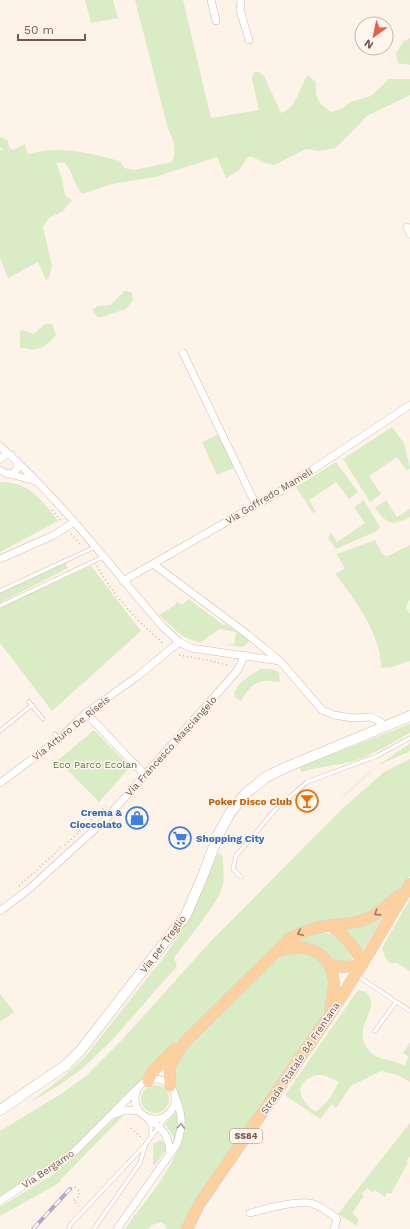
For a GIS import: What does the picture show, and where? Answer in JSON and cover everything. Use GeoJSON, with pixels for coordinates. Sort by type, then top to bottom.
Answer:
{"type":"FeatureCollection","features":[{"type":"Feature","properties":{"kind":"main road","name":"Via per Treglio"},"geometry":{"type":"LineString","coordinates":[[0,1110],[66,1065],[80,1051],[172,934],[190,906],[219,833],[230,813],[245,794],[272,774],[383,726],[410,716]]}},
{"type":"Feature","properties":{"kind":"main road"},"geometry":{"type":"LineString","coordinates":[[148,1080],[152,1072],[176,1048],[184,1043],[273,953],[290,938],[306,931],[321,927],[333,927],[367,919],[379,913],[409,887]]}},
{"type":"Feature","properties":{"kind":"main road","name":"Strada Statale 84 Frentana"},"geometry":{"type":"LineString","coordinates":[[188,1229],[200,1203],[329,1016],[356,975],[409,887]]}},
{"type":"Feature","properties":{"kind":"main road"},"geometry":{"type":"LineString","coordinates":[[329,964],[341,968],[352,968],[363,963],[345,936],[333,927]]}},
{"type":"Feature","properties":{"kind":"main road"},"geometry":{"type":"LineString","coordinates":[[273,953],[292,947],[307,947],[321,955],[329,964],[334,985],[329,1016]]}},
{"type":"Feature","properties":{"kind":"main road"},"geometry":{"type":"LineString","coordinates":[[170,1086],[170,1066],[184,1043]]}},
{"type":"Feature","properties":{"kind":"street"},"geometry":{"type":"LineString","coordinates":[[210,0],[216,21]]}},
{"type":"Feature","properties":{"kind":"street"},"geometry":{"type":"LineString","coordinates":[[241,0],[240,10],[248,40]]}},
{"type":"Feature","properties":{"kind":"street"},"geometry":{"type":"LineString","coordinates":[[407,227],[410,234]]}},
{"type":"Feature","properties":{"kind":"street"},"geometry":{"type":"LineString","coordinates":[[183,353],[256,505]]}},
{"type":"Feature","properties":{"kind":"street","name":"Via Goffredo Mameli"},"geometry":{"type":"LineString","coordinates":[[123,582],[282,490],[410,405]]}},
{"type":"Feature","properties":{"kind":"street"},"geometry":{"type":"LineString","coordinates":[[0,446],[39,483],[74,522],[123,582],[163,627],[179,642],[198,650],[245,655],[280,661]]}},
{"type":"Feature","properties":{"kind":"street"},"geometry":{"type":"LineString","coordinates":[[0,459],[5,455],[11,455]]}},
{"type":"Feature","properties":{"kind":"street"},"geometry":{"type":"LineString","coordinates":[[6,474],[17,469],[17,461]]}},
{"type":"Feature","properties":{"kind":"street"},"geometry":{"type":"LineString","coordinates":[[0,470],[6,474],[27,477],[39,483]]}},
{"type":"Feature","properties":{"kind":"street"},"geometry":{"type":"LineString","coordinates":[[0,559],[54,535],[74,522]]}},
{"type":"Feature","properties":{"kind":"street"},"geometry":{"type":"LineString","coordinates":[[153,564],[247,634],[280,661],[322,710],[334,715],[371,717],[381,722],[383,726]]}},
{"type":"Feature","properties":{"kind":"street","name":"Via Arturo De Riseis"},"geometry":{"type":"LineString","coordinates":[[0,783],[86,713],[138,676],[179,642]]}},
{"type":"Feature","properties":{"kind":"street","name":"Via Francesco Masciangelo"},"geometry":{"type":"LineString","coordinates":[[0,911],[29,889],[104,821],[238,671],[245,655]]}},
{"type":"Feature","properties":{"kind":"street"},"geometry":{"type":"LineString","coordinates":[[86,713],[145,775]]}},
{"type":"Feature","properties":{"kind":"street"},"geometry":{"type":"LineString","coordinates":[[117,1229],[170,1155],[177,1144],[181,1130],[181,1112],[170,1086],[162,1081],[148,1080],[139,1087],[135,1096],[144,1115],[159,1126],[166,1134],[169,1140],[170,1155]]}},
{"type":"Feature","properties":{"kind":"street","name":"Via Bergamo"},"geometry":{"type":"LineString","coordinates":[[0,1201],[62,1162],[72,1154],[139,1087]]}},
{"type":"Feature","properties":{"kind":"street"},"geometry":{"type":"LineString","coordinates":[[144,1115],[159,1119],[168,1115],[174,1107],[175,1097]]}},
{"type":"Feature","properties":{"kind":"street","name":"Via Bergamo"},"geometry":{"type":"LineString","coordinates":[[109,1117],[122,1111],[144,1115]]}},
{"type":"Feature","properties":{"kind":"street"},"geometry":{"type":"LineString","coordinates":[[250,1213],[265,1208],[309,1203],[330,1213],[337,1219],[334,1229]]}},
{"type":"Feature","properties":{"kind":"lane"},"geometry":{"type":"LineString","coordinates":[[0,591],[95,547]]}},
{"type":"Feature","properties":{"kind":"lane"},"geometry":{"type":"LineString","coordinates":[[0,606],[103,557]]}},
{"type":"Feature","properties":{"kind":"lane"},"geometry":{"type":"LineString","coordinates":[[29,702],[43,718]]}},
{"type":"Feature","properties":{"kind":"lane"},"geometry":{"type":"LineString","coordinates":[[0,730],[32,705]]}},
{"type":"Feature","properties":{"kind":"lane"},"geometry":{"type":"LineString","coordinates":[[241,877],[233,869],[236,856],[274,811],[307,782],[377,756],[410,738]]}},
{"type":"Feature","properties":{"kind":"lane"},"geometry":{"type":"LineString","coordinates":[[356,975],[410,1011]]}},
{"type":"Feature","properties":{"kind":"lane"},"geometry":{"type":"LineString","coordinates":[[375,1031],[396,1002]]}},
{"type":"Feature","properties":{"kind":"lane"},"geometry":{"type":"LineString","coordinates":[[94,1229],[140,1163],[146,1140],[152,1131],[149,1121],[144,1115]]}},
{"type":"Feature","properties":{"kind":"lane"},"geometry":{"type":"LineString","coordinates":[[69,1229],[70,1225],[168,1115]]}},
{"type":"Feature","properties":{"kind":"path"},"geometry":{"type":"LineString","coordinates":[[51,510],[61,521]]}},
{"type":"Feature","properties":{"kind":"path"},"geometry":{"type":"LineString","coordinates":[[74,538],[86,552]]}},
{"type":"Feature","properties":{"kind":"path"},"geometry":{"type":"LineString","coordinates":[[95,561],[106,583],[127,607],[163,643]]}},
{"type":"Feature","properties":{"kind":"path"},"geometry":{"type":"LineString","coordinates":[[178,655],[207,660],[227,666]]}},
{"type":"Feature","properties":{"kind":"path"},"geometry":{"type":"LineString","coordinates":[[17,888],[108,803]]}},
{"type":"Feature","properties":{"kind":"path"},"geometry":{"type":"LineString","coordinates":[[131,1128],[146,1140]]}},
{"type":"Feature","properties":{"kind":"path"},"geometry":{"type":"LineString","coordinates":[[75,1187],[80,1191],[79,1196],[74,1201],[81,1207]]}},
{"type":"Feature","properties":{"kind":"green space"},"geometry":{"type":"Polygon","coordinates":[[[85,0],[113,0],[118,18],[91,23],[85,0]]]}},
{"type":"Feature","properties":{"kind":"green space"},"geometry":{"type":"Polygon","coordinates":[[[135,0],[183,0],[211,118],[259,110],[252,79],[254,72],[259,72],[264,76],[281,113],[291,107],[308,75],[316,82],[318,100],[331,112],[343,108],[350,102],[371,96],[389,79],[410,79],[410,95],[367,116],[336,148],[318,151],[306,149],[274,165],[262,162],[253,157],[248,157],[239,170],[226,178],[217,157],[155,177],[112,184],[82,194],[65,163],[56,162],[62,179],[65,196],[72,200],[63,211],[49,218],[43,227],[52,267],[48,279],[46,280],[38,262],[8,278],[0,258],[0,151],[3,149],[0,147],[0,137],[8,140],[9,147],[13,150],[25,144],[28,154],[52,150],[74,151],[120,161],[124,168],[134,170],[172,162],[174,158],[175,149],[168,129],[135,0]]]}},
{"type":"Feature","properties":{"kind":"green space"},"geometry":{"type":"Polygon","coordinates":[[[410,38],[410,65],[398,63],[396,53],[404,41],[410,38]]]}},
{"type":"Feature","properties":{"kind":"green space"},"geometry":{"type":"Polygon","coordinates":[[[124,291],[132,293],[133,300],[126,309],[98,318],[92,310],[98,306],[111,305],[124,291]]]}},
{"type":"Feature","properties":{"kind":"green space"},"geometry":{"type":"Polygon","coordinates":[[[45,324],[52,324],[56,335],[48,343],[36,349],[26,349],[20,347],[20,331],[23,330],[34,334],[45,324]]]}},
{"type":"Feature","properties":{"kind":"green space"},"geometry":{"type":"Polygon","coordinates":[[[392,427],[404,443],[410,468],[407,471],[397,457],[369,476],[381,494],[370,502],[343,459],[392,427]]]}},
{"type":"Feature","properties":{"kind":"green space"},"geometry":{"type":"Polygon","coordinates":[[[220,434],[236,467],[217,475],[202,442],[220,434]]]}},
{"type":"Feature","properties":{"kind":"green space"},"geometry":{"type":"Polygon","coordinates":[[[336,462],[358,492],[349,499],[336,482],[309,500],[316,512],[313,513],[296,487],[336,462]]]}},
{"type":"Feature","properties":{"kind":"green space"},"geometry":{"type":"Polygon","coordinates":[[[3,482],[21,486],[35,494],[58,521],[0,552],[0,483],[3,482]]]}},
{"type":"Feature","properties":{"kind":"green space"},"geometry":{"type":"Polygon","coordinates":[[[364,500],[380,527],[377,531],[336,549],[328,538],[331,533],[337,542],[365,523],[354,507],[364,500]]]}},
{"type":"Feature","properties":{"kind":"green space"},"geometry":{"type":"Polygon","coordinates":[[[386,500],[397,517],[410,509],[410,517],[394,523],[387,521],[375,508],[386,500]]]}},
{"type":"Feature","properties":{"kind":"green space"},"geometry":{"type":"Polygon","coordinates":[[[375,540],[383,555],[388,556],[410,545],[410,601],[409,600],[406,607],[410,614],[410,661],[392,667],[381,668],[377,643],[366,618],[335,574],[345,569],[337,554],[375,540]]]}},
{"type":"Feature","properties":{"kind":"green space"},"geometry":{"type":"Polygon","coordinates":[[[62,563],[65,563],[68,568],[2,602],[3,606],[91,566],[141,631],[52,711],[0,643],[0,592],[62,563]]]}},
{"type":"Feature","properties":{"kind":"green space"},"geometry":{"type":"Polygon","coordinates":[[[190,598],[190,600],[223,625],[225,624],[250,641],[243,647],[227,645],[234,644],[236,632],[219,629],[200,643],[182,636],[159,615],[174,606],[177,602],[182,605],[190,598]]]}},
{"type":"Feature","properties":{"kind":"green space"},"geometry":{"type":"Polygon","coordinates":[[[261,669],[272,669],[279,672],[280,682],[268,681],[256,683],[245,694],[241,701],[236,698],[234,693],[239,685],[249,676],[261,669]]]}},
{"type":"Feature","properties":{"kind":"green space"},"geometry":{"type":"Polygon","coordinates":[[[410,724],[410,733],[364,757],[350,762],[302,772],[299,767],[410,724]]]}},
{"type":"Feature","properties":{"kind":"green space","name":"Eco Parco Ecolan"},"geometry":{"type":"Polygon","coordinates":[[[94,730],[130,767],[99,802],[58,760],[94,730]]]}},
{"type":"Feature","properties":{"kind":"green space"},"geometry":{"type":"Polygon","coordinates":[[[410,744],[410,751],[379,765],[390,757],[410,744]]]}},
{"type":"Feature","properties":{"kind":"green space"},"geometry":{"type":"Polygon","coordinates":[[[410,759],[410,876],[381,910],[295,933],[145,1078],[129,1091],[70,1152],[0,1196],[0,1131],[61,1094],[87,1075],[119,1043],[211,941],[342,809],[384,772],[410,759]]]}},
{"type":"Feature","properties":{"kind":"green space"},"geometry":{"type":"Polygon","coordinates":[[[378,766],[336,803],[353,786],[378,766]]]}},
{"type":"Feature","properties":{"kind":"green space"},"geometry":{"type":"Polygon","coordinates":[[[218,853],[223,856],[223,884],[209,911],[174,958],[177,966],[114,1038],[82,1069],[29,1103],[64,1076],[85,1057],[164,957],[191,916],[218,853]]]}},
{"type":"Feature","properties":{"kind":"green space"},"geometry":{"type":"Polygon","coordinates":[[[410,899],[410,971],[397,963],[390,963],[385,957],[382,948],[410,899]]]}},
{"type":"Feature","properties":{"kind":"green space"},"geometry":{"type":"Polygon","coordinates":[[[386,913],[361,953],[342,929],[364,926],[386,913]]]}},
{"type":"Feature","properties":{"kind":"green space"},"geometry":{"type":"Polygon","coordinates":[[[322,932],[335,936],[344,942],[350,952],[354,965],[343,966],[288,944],[300,937],[322,932]]]}},
{"type":"Feature","properties":{"kind":"green space"},"geometry":{"type":"Polygon","coordinates":[[[289,952],[302,953],[312,956],[324,967],[327,974],[329,982],[328,998],[319,1022],[181,1229],[166,1229],[166,1226],[161,1222],[152,1225],[148,1229],[125,1229],[164,1176],[179,1146],[183,1131],[184,1117],[175,1092],[172,1074],[186,1049],[267,966],[289,952]]]}},
{"type":"Feature","properties":{"kind":"green space"},"geometry":{"type":"Polygon","coordinates":[[[358,990],[366,992],[370,999],[371,1005],[363,1033],[364,1042],[373,1055],[404,1066],[409,1057],[403,1053],[410,1042],[410,1082],[398,1075],[381,1071],[351,1086],[336,1108],[332,1104],[320,1119],[285,1095],[358,990]],[[317,1075],[309,1078],[304,1082],[300,1092],[305,1102],[316,1112],[330,1098],[339,1082],[323,1075],[317,1075]]]}},
{"type":"Feature","properties":{"kind":"green space"},"geometry":{"type":"Polygon","coordinates":[[[0,994],[14,1012],[0,1022],[0,994]]]}},
{"type":"Feature","properties":{"kind":"green space"},"geometry":{"type":"Polygon","coordinates":[[[155,1085],[165,1089],[169,1099],[165,1109],[155,1113],[145,1109],[141,1099],[145,1089],[155,1085]]]}},
{"type":"Feature","properties":{"kind":"green space"},"geometry":{"type":"Polygon","coordinates":[[[177,1111],[178,1125],[174,1142],[173,1136],[165,1124],[177,1111]]]}},
{"type":"Feature","properties":{"kind":"green space"},"geometry":{"type":"Polygon","coordinates":[[[123,1116],[60,1180],[61,1182],[0,1216],[0,1207],[54,1174],[115,1118],[123,1116]]]}},
{"type":"Feature","properties":{"kind":"green space"},"geometry":{"type":"Polygon","coordinates":[[[410,1123],[410,1158],[409,1157],[406,1161],[408,1162],[391,1194],[387,1193],[385,1197],[375,1190],[373,1193],[367,1188],[362,1194],[364,1196],[352,1213],[358,1218],[357,1226],[338,1214],[410,1123]]]}},
{"type":"Feature","properties":{"kind":"green space"},"geometry":{"type":"Polygon","coordinates":[[[161,1140],[165,1144],[166,1150],[155,1165],[153,1165],[153,1144],[161,1140]]]}},
{"type":"Feature","properties":{"kind":"railway"},"geometry":{"type":"LineString","coordinates":[[33,1229],[70,1189]]}},
{"type":"Feature","properties":{"kind":"place","name":"Poker Disco Club"},"geometry":{"type":"Point","coordinates":[307,801]}},
{"type":"Feature","properties":{"kind":"place","name":"Crema & Cioccolato"},"geometry":{"type":"Point","coordinates":[137,818]}},
{"type":"Feature","properties":{"kind":"place","name":"Shopping City"},"geometry":{"type":"Point","coordinates":[180,838]}}]}
